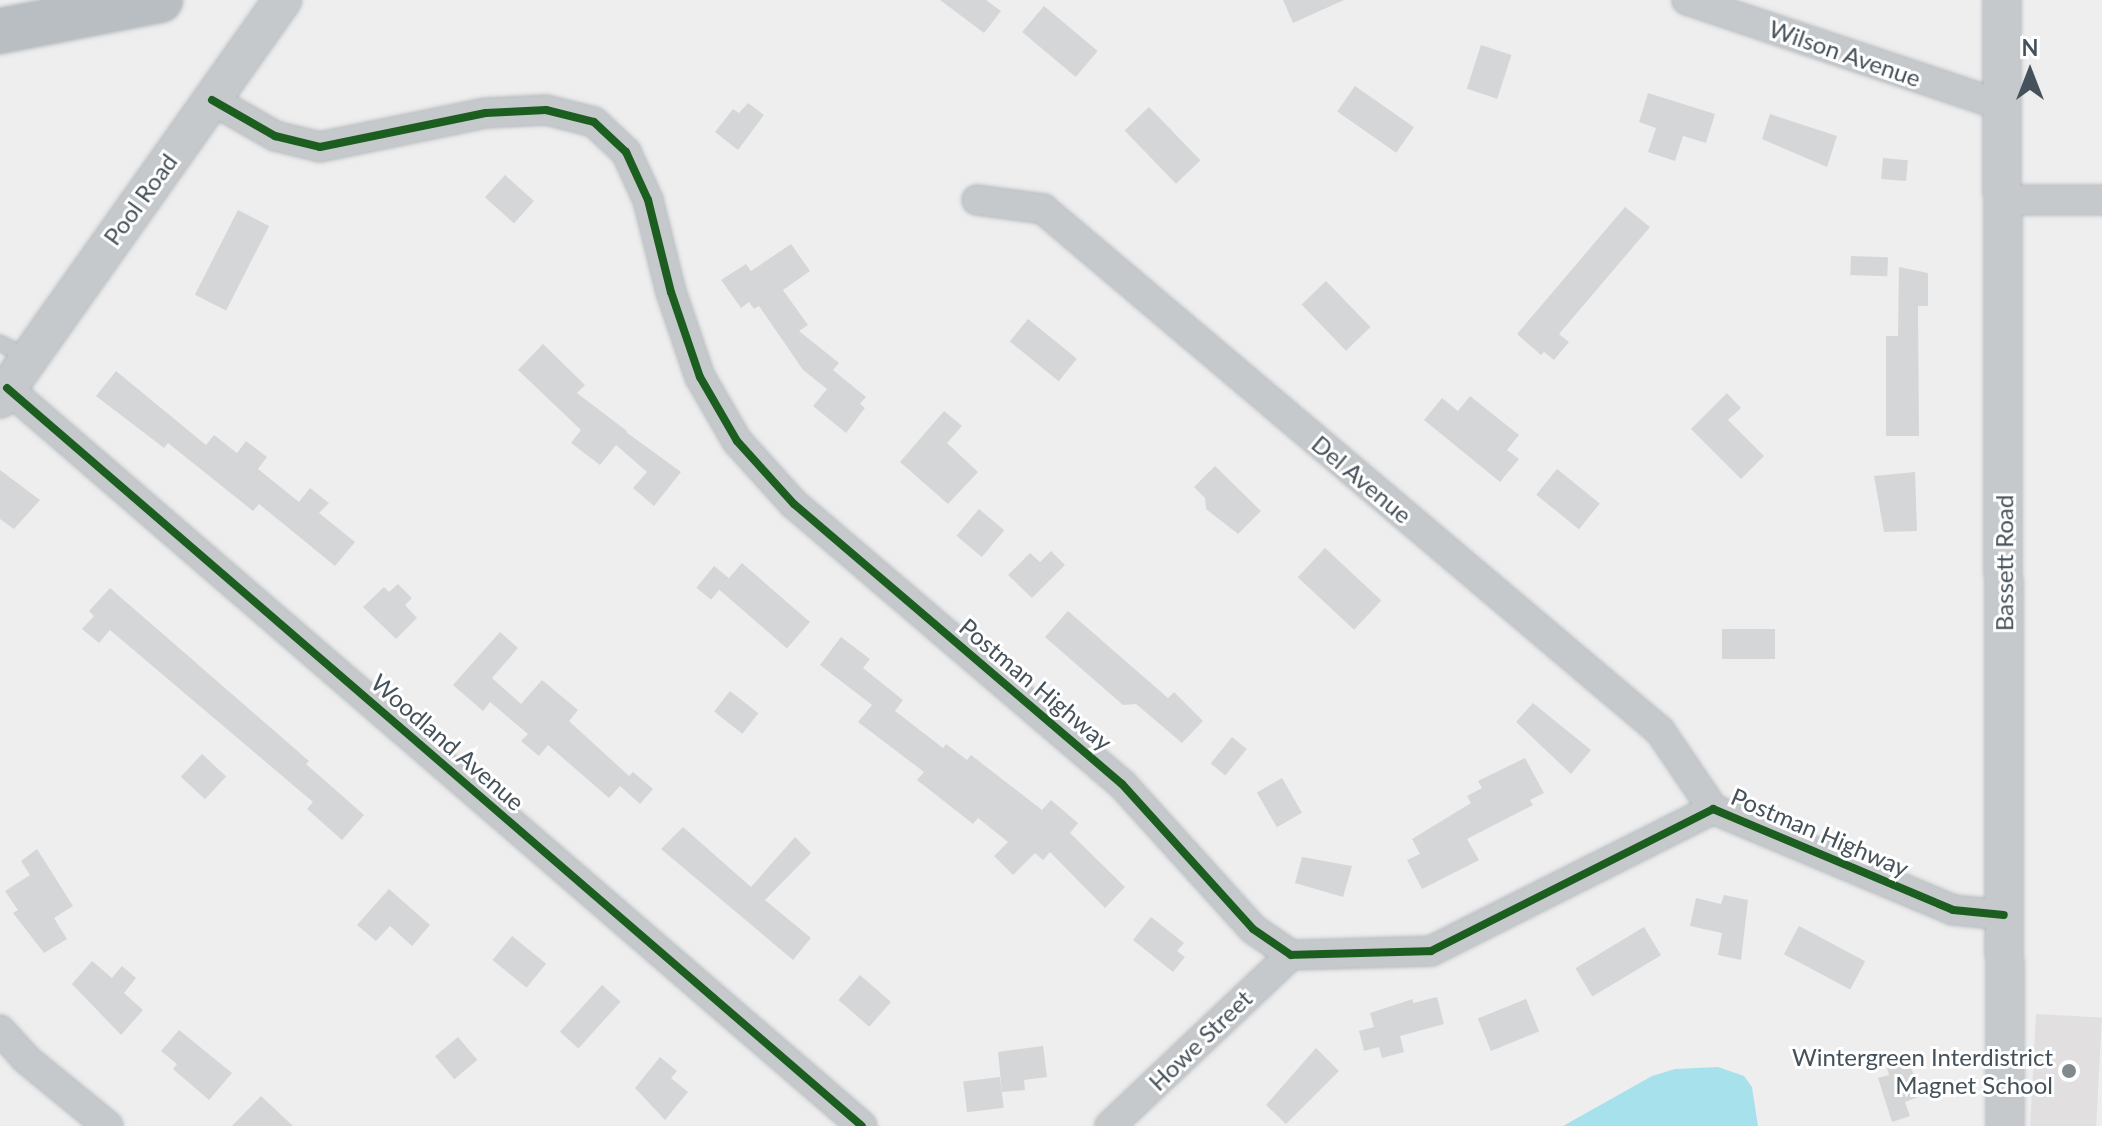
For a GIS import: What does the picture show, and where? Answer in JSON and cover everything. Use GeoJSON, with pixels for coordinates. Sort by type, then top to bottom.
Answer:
{"type":"FeatureCollection","features":[{"type":"Feature","properties":{"kind":"highway"},"geometry":{"type":"LineString","coordinates":[[0,31],[160,0]]}},
{"type":"Feature","properties":{"kind":"street","name":"Pool Road"},"geometry":{"type":"LineString","coordinates":[[4,393],[14,351],[212,100],[282,0]]}},
{"type":"Feature","properties":{"kind":"street","name":"Wilson Avenue"},"geometry":{"type":"LineString","coordinates":[[1687,0],[2003,106]]}},
{"type":"Feature","properties":{"kind":"street","name":"Bassett Road"},"geometry":{"type":"LineString","coordinates":[[2002,0],[2005,200],[2005,1126]]}},
{"type":"Feature","properties":{"kind":"street","name":"Postman Highway"},"geometry":{"type":"LineString","coordinates":[[212,100],[275,136],[320,147],[486,113],[546,110],[594,122],[626,152],[648,200],[671,292],[700,377],[737,441],[794,504],[1122,784],[1253,929],[1291,955],[1431,951],[1713,809],[1953,910],[2004,915]]}},
{"type":"Feature","properties":{"kind":"street","name":"Del Avenue"},"geometry":{"type":"LineString","coordinates":[[977,200],[1043,209],[1660,731],[1713,809]]}},
{"type":"Feature","properties":{"kind":"street"},"geometry":{"type":"LineString","coordinates":[[2005,200],[2102,200]]}},
{"type":"Feature","properties":{"kind":"street","name":"Woodland Avenue"},"geometry":{"type":"LineString","coordinates":[[4,393],[862,1126]]}},
{"type":"Feature","properties":{"kind":"street","name":"Howe Street"},"geometry":{"type":"LineString","coordinates":[[1110,1126],[1291,955]]}},
{"type":"Feature","properties":{"kind":"street"},"geometry":{"type":"LineString","coordinates":[[0,1030],[26,1059],[108,1126]]}},
{"type":"Feature","properties":{"kind":"shaded area","name":"Wintergreen Interdistrict Magnet School"},"geometry":{"type":"Polygon","coordinates":[[[2036,1014],[2102,1017],[2096,1126],[2030,1126],[2036,1014]]]}},
{"type":"Feature","properties":{"kind":"water"},"geometry":{"type":"Polygon","coordinates":[[[1718,1067],[1744,1076],[1752,1087],[1758,1126],[1563,1126],[1652,1076],[1675,1069],[1718,1067]]]}},
{"type":"Feature","properties":{"kind":"building"},"geometry":{"type":"Polygon","coordinates":[[[940,0],[986,0],[1001,11],[984,33],[940,0]]]}},
{"type":"Feature","properties":{"kind":"building"},"geometry":{"type":"Polygon","coordinates":[[[1283,0],[1344,0],[1293,23],[1283,0]]]}},
{"type":"Feature","properties":{"kind":"building"},"geometry":{"type":"Polygon","coordinates":[[[1044,6],[1098,51],[1076,77],[1022,32],[1044,6]]]}},
{"type":"Feature","properties":{"kind":"building"},"geometry":{"type":"Polygon","coordinates":[[[1481,45],[1511,55],[1497,99],[1467,89],[1481,45]]]}},
{"type":"Feature","properties":{"kind":"building"},"geometry":{"type":"Polygon","coordinates":[[[1355,86],[1414,127],[1396,153],[1337,111],[1355,86]]]}},
{"type":"Feature","properties":{"kind":"building"},"geometry":{"type":"Polygon","coordinates":[[[1648,93],[1715,114],[1706,143],[1683,136],[1675,161],[1648,152],[1656,128],[1639,122],[1648,93]]]}},
{"type":"Feature","properties":{"kind":"building"},"geometry":{"type":"Polygon","coordinates":[[[748,103],[764,115],[738,150],[715,132],[733,109],[739,113],[748,103]]]}},
{"type":"Feature","properties":{"kind":"building"},"geometry":{"type":"Polygon","coordinates":[[[1149,107],[1200,160],[1176,184],[1125,131],[1149,107]]]}},
{"type":"Feature","properties":{"kind":"building"},"geometry":{"type":"Polygon","coordinates":[[[1770,114],[1837,136],[1827,167],[1762,139],[1770,114]]]}},
{"type":"Feature","properties":{"kind":"building"},"geometry":{"type":"Polygon","coordinates":[[[1883,158],[1908,160],[1906,181],[1881,179],[1883,158]]]}},
{"type":"Feature","properties":{"kind":"building"},"geometry":{"type":"Polygon","coordinates":[[[505,175],[534,201],[514,223],[485,197],[505,175]]]}},
{"type":"Feature","properties":{"kind":"building"},"geometry":{"type":"Polygon","coordinates":[[[1625,207],[1650,227],[1559,334],[1569,342],[1554,360],[1544,352],[1541,355],[1517,334],[1625,207]]]}},
{"type":"Feature","properties":{"kind":"building"},"geometry":{"type":"Polygon","coordinates":[[[238,210],[269,226],[226,311],[195,295],[238,210]]]}},
{"type":"Feature","properties":{"kind":"building"},"geometry":{"type":"Polygon","coordinates":[[[791,244],[810,271],[783,290],[808,325],[799,331],[839,363],[833,370],[866,397],[860,404],[865,408],[846,433],[813,406],[827,389],[803,370],[759,306],[754,309],[749,302],[741,308],[721,280],[746,264],[751,271],[791,244]]]}},
{"type":"Feature","properties":{"kind":"building"},"geometry":{"type":"Polygon","coordinates":[[[1851,256],[1888,257],[1887,276],[1850,275],[1851,256]]]}},
{"type":"Feature","properties":{"kind":"building"},"geometry":{"type":"Polygon","coordinates":[[[1899,267],[1928,273],[1928,306],[1918,306],[1919,436],[1886,436],[1886,336],[1898,336],[1899,267]]]}},
{"type":"Feature","properties":{"kind":"building"},"geometry":{"type":"Polygon","coordinates":[[[1326,281],[1370,327],[1346,351],[1302,305],[1326,281]]]}},
{"type":"Feature","properties":{"kind":"building"},"geometry":{"type":"Polygon","coordinates":[[[1028,319],[1077,359],[1059,381],[1010,342],[1028,319]]]}},
{"type":"Feature","properties":{"kind":"building"},"geometry":{"type":"Polygon","coordinates":[[[543,344],[585,385],[577,393],[681,472],[654,506],[633,488],[647,472],[616,445],[600,465],[571,443],[581,430],[518,370],[543,344]]]}},
{"type":"Feature","properties":{"kind":"building"},"geometry":{"type":"Polygon","coordinates":[[[116,371],[206,445],[214,435],[237,453],[246,441],[267,457],[258,469],[299,502],[310,488],[329,503],[319,513],[355,542],[335,566],[259,504],[253,511],[168,443],[164,448],[96,396],[116,371]]]}},
{"type":"Feature","properties":{"kind":"building"},"geometry":{"type":"Polygon","coordinates":[[[1727,393],[1741,408],[1728,420],[1764,456],[1741,479],[1691,429],[1727,393]]]}},
{"type":"Feature","properties":{"kind":"building"},"geometry":{"type":"Polygon","coordinates":[[[1470,396],[1519,435],[1507,450],[1519,459],[1500,482],[1424,420],[1442,398],[1458,411],[1470,396]]]}},
{"type":"Feature","properties":{"kind":"building"},"geometry":{"type":"Polygon","coordinates":[[[944,411],[962,426],[947,443],[978,472],[948,504],[900,462],[944,411]]]}},
{"type":"Feature","properties":{"kind":"building"},"geometry":{"type":"Polygon","coordinates":[[[1215,466],[1261,511],[1238,534],[1206,509],[1205,498],[1194,487],[1215,466]]]}},
{"type":"Feature","properties":{"kind":"building"},"geometry":{"type":"Polygon","coordinates":[[[1557,469],[1600,504],[1579,529],[1536,495],[1557,469]]]}},
{"type":"Feature","properties":{"kind":"building"},"geometry":{"type":"Polygon","coordinates":[[[0,470],[40,500],[14,529],[0,519],[0,470]]]}},
{"type":"Feature","properties":{"kind":"building"},"geometry":{"type":"Polygon","coordinates":[[[1915,472],[1917,531],[1884,532],[1874,476],[1915,472]]]}},
{"type":"Feature","properties":{"kind":"building"},"geometry":{"type":"Polygon","coordinates":[[[979,509],[1004,530],[982,557],[957,536],[979,509]]]}},
{"type":"Feature","properties":{"kind":"building"},"geometry":{"type":"Polygon","coordinates":[[[1325,548],[1381,601],[1354,630],[1298,577],[1325,548]]]}},
{"type":"Feature","properties":{"kind":"building"},"geometry":{"type":"Polygon","coordinates":[[[1051,551],[1065,565],[1032,598],[1008,575],[1030,553],[1040,562],[1051,551]]]}},
{"type":"Feature","properties":{"kind":"building"},"geometry":{"type":"Polygon","coordinates":[[[742,563],[810,622],[787,648],[719,589],[742,563]]]}},
{"type":"Feature","properties":{"kind":"building"},"geometry":{"type":"Polygon","coordinates":[[[714,566],[729,578],[711,600],[696,588],[714,566]]]}},
{"type":"Feature","properties":{"kind":"building"},"geometry":{"type":"Polygon","coordinates":[[[398,584],[412,598],[405,605],[417,618],[396,639],[363,607],[384,587],[389,592],[398,584]]]}},
{"type":"Feature","properties":{"kind":"building"},"geometry":{"type":"Polygon","coordinates":[[[110,588],[309,761],[306,764],[364,815],[342,840],[307,809],[313,802],[110,630],[99,643],[82,629],[94,616],[89,611],[110,588]]]}},
{"type":"Feature","properties":{"kind":"building"},"geometry":{"type":"Polygon","coordinates":[[[1068,611],[1168,698],[1174,692],[1203,721],[1182,743],[1136,704],[1123,705],[1045,637],[1068,611]]]}},
{"type":"Feature","properties":{"kind":"building"},"geometry":{"type":"Polygon","coordinates":[[[1722,629],[1775,629],[1775,659],[1722,659],[1722,629]]]}},
{"type":"Feature","properties":{"kind":"building"},"geometry":{"type":"Polygon","coordinates":[[[500,632],[518,648],[492,678],[521,704],[542,680],[578,710],[569,721],[629,776],[633,772],[653,789],[640,804],[620,786],[609,798],[548,745],[539,756],[521,741],[528,734],[490,702],[483,711],[453,685],[500,632]]]}},
{"type":"Feature","properties":{"kind":"building"},"geometry":{"type":"Polygon","coordinates":[[[841,637],[870,659],[863,668],[903,700],[895,711],[943,748],[946,744],[967,760],[971,755],[1042,810],[1051,800],[1078,823],[1070,833],[1125,887],[1105,908],[1050,852],[1043,860],[1035,853],[1013,875],[994,856],[1008,842],[978,818],[973,824],[917,780],[924,772],[858,722],[872,705],[820,665],[841,637]]]}},
{"type":"Feature","properties":{"kind":"building"},"geometry":{"type":"Polygon","coordinates":[[[730,691],[758,713],[742,734],[714,711],[730,691]]]}},
{"type":"Feature","properties":{"kind":"building"},"geometry":{"type":"Polygon","coordinates":[[[1533,703],[1591,750],[1571,774],[1516,722],[1533,703]]]}},
{"type":"Feature","properties":{"kind":"building"},"geometry":{"type":"Polygon","coordinates":[[[1232,737],[1247,749],[1225,775],[1211,763],[1232,737]]]}},
{"type":"Feature","properties":{"kind":"building"},"geometry":{"type":"Polygon","coordinates":[[[202,754],[226,777],[205,799],[181,777],[202,754]]]}},
{"type":"Feature","properties":{"kind":"building"},"geometry":{"type":"Polygon","coordinates":[[[1525,758],[1544,793],[1530,800],[1533,805],[1467,839],[1479,860],[1422,889],[1407,860],[1420,854],[1412,839],[1471,803],[1467,796],[1482,788],[1478,781],[1525,758]]]}},
{"type":"Feature","properties":{"kind":"building"},"geometry":{"type":"Polygon","coordinates":[[[1282,778],[1302,813],[1277,827],[1257,793],[1282,778]]]}},
{"type":"Feature","properties":{"kind":"building"},"geometry":{"type":"Polygon","coordinates":[[[683,827],[751,887],[795,837],[811,853],[765,900],[811,938],[793,960],[661,849],[683,827]]]}},
{"type":"Feature","properties":{"kind":"building"},"geometry":{"type":"Polygon","coordinates":[[[37,849],[73,906],[54,918],[67,939],[44,953],[13,913],[18,910],[5,891],[30,875],[21,861],[37,849]]]}},
{"type":"Feature","properties":{"kind":"building"},"geometry":{"type":"Polygon","coordinates":[[[1302,857],[1352,866],[1343,897],[1295,883],[1302,857]]]}},
{"type":"Feature","properties":{"kind":"building"},"geometry":{"type":"Polygon","coordinates":[[[389,889],[430,925],[412,946],[390,926],[376,941],[357,925],[389,889]]]}},
{"type":"Feature","properties":{"kind":"building"},"geometry":{"type":"Polygon","coordinates":[[[1724,895],[1748,900],[1741,960],[1718,955],[1722,933],[1690,926],[1696,898],[1721,904],[1724,895]]]}},
{"type":"Feature","properties":{"kind":"building"},"geometry":{"type":"Polygon","coordinates":[[[1151,917],[1184,943],[1177,951],[1185,957],[1173,972],[1133,940],[1151,917]]]}},
{"type":"Feature","properties":{"kind":"building"},"geometry":{"type":"Polygon","coordinates":[[[1799,926],[1865,961],[1850,989],[1784,954],[1799,926]]]}},
{"type":"Feature","properties":{"kind":"building"},"geometry":{"type":"Polygon","coordinates":[[[1644,927],[1661,955],[1592,996],[1575,968],[1644,927]]]}},
{"type":"Feature","properties":{"kind":"building"},"geometry":{"type":"Polygon","coordinates":[[[512,936],[546,964],[527,988],[492,960],[512,936]]]}},
{"type":"Feature","properties":{"kind":"building"},"geometry":{"type":"Polygon","coordinates":[[[92,961],[112,978],[122,966],[136,978],[124,993],[143,1010],[121,1035],[72,984],[92,961]]]}},
{"type":"Feature","properties":{"kind":"building"},"geometry":{"type":"Polygon","coordinates":[[[860,975],[891,1002],[869,1027],[838,1000],[860,975]]]}},
{"type":"Feature","properties":{"kind":"building"},"geometry":{"type":"Polygon","coordinates":[[[602,985],[621,1002],[578,1049],[560,1032],[602,985]]]}},
{"type":"Feature","properties":{"kind":"building"},"geometry":{"type":"Polygon","coordinates":[[[1437,997],[1444,1024],[1400,1036],[1404,1052],[1382,1058],[1379,1047],[1364,1051],[1359,1031],[1374,1027],[1370,1013],[1413,999],[1413,1003],[1437,997]]]}},
{"type":"Feature","properties":{"kind":"building"},"geometry":{"type":"Polygon","coordinates":[[[1526,999],[1539,1031],[1491,1051],[1478,1018],[1526,999]]]}},
{"type":"Feature","properties":{"kind":"building"},"geometry":{"type":"Polygon","coordinates":[[[179,1030],[232,1073],[209,1100],[173,1069],[177,1064],[161,1051],[179,1030]]]}},
{"type":"Feature","properties":{"kind":"building"},"geometry":{"type":"Polygon","coordinates":[[[458,1037],[477,1060],[454,1079],[435,1056],[458,1037]]]}},
{"type":"Feature","properties":{"kind":"building"},"geometry":{"type":"Polygon","coordinates":[[[1043,1046],[1047,1077],[1024,1080],[1025,1090],[1002,1092],[998,1052],[1043,1046]]]}},
{"type":"Feature","properties":{"kind":"building"},"geometry":{"type":"Polygon","coordinates":[[[1316,1048],[1339,1071],[1286,1124],[1266,1105],[1316,1048]]]}},
{"type":"Feature","properties":{"kind":"building"},"geometry":{"type":"Polygon","coordinates":[[[660,1057],[677,1071],[671,1078],[688,1092],[665,1120],[635,1088],[660,1057]]]}},
{"type":"Feature","properties":{"kind":"building"},"geometry":{"type":"Polygon","coordinates":[[[1909,1061],[1921,1096],[1905,1102],[1910,1116],[1892,1122],[1878,1078],[1889,1075],[1887,1068],[1909,1061]]]}},
{"type":"Feature","properties":{"kind":"building"},"geometry":{"type":"Polygon","coordinates":[[[1000,1077],[1004,1108],[967,1112],[963,1082],[1000,1077]]]}},
{"type":"Feature","properties":{"kind":"building"},"geometry":{"type":"Polygon","coordinates":[[[261,1096],[293,1126],[232,1126],[261,1096]]]}},
{"type":"Feature","properties":{"kind":"cycle path"},"geometry":{"type":"LineString","coordinates":[[212,100],[275,136],[320,147],[486,113],[546,110],[594,122],[626,152],[648,200],[671,292],[700,377],[737,441],[794,504],[1122,784],[1253,929],[1291,955],[1431,951],[1713,809],[1953,910],[2004,915]]}},
{"type":"Feature","properties":{"kind":"cycle path"},"geometry":{"type":"LineString","coordinates":[[7,388],[862,1126]]}},
{"type":"Feature","properties":{"kind":"place","name":"Wintergreen Interdistrict Magnet School"},"geometry":{"type":"Point","coordinates":[2069,1071]}}]}
